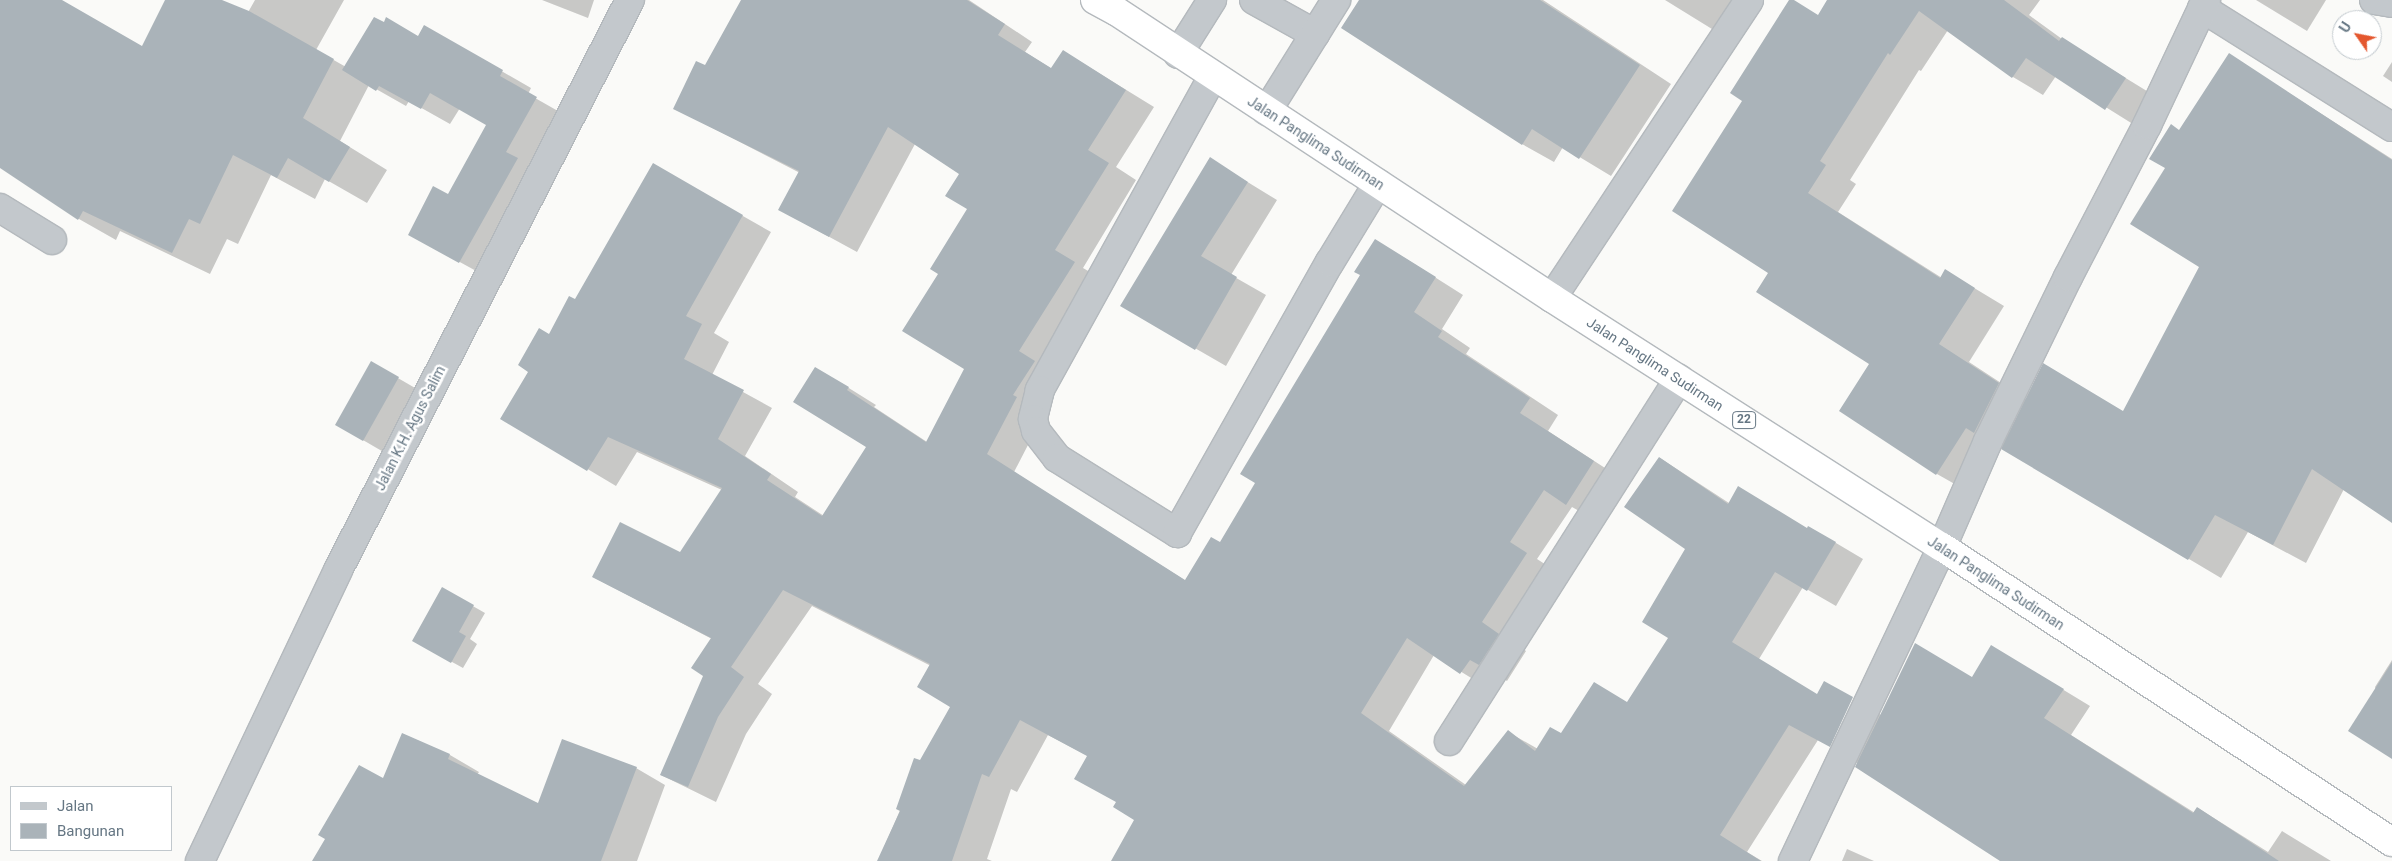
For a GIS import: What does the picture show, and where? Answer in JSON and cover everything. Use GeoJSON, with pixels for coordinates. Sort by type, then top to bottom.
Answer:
{"type":"FeatureCollection","features":[{"type":"Feature","properties":{"kind":"highway","name":"Jalan Panglima Sudirman"},"geometry":{"type":"LineString","coordinates":[[1095,0],[1116,11],[1178,54],[1552,298],[1942,547],[2392,842]]}},
{"type":"Feature","properties":{"kind":"street","name":"Jalan K.H. Agus Salim"},"geometry":{"type":"LineString","coordinates":[[200,861],[338,570],[630,0]]}},
{"type":"Feature","properties":{"kind":"street"},"geometry":{"type":"LineString","coordinates":[[1178,54],[1212,0]]}},
{"type":"Feature","properties":{"kind":"street"},"geometry":{"type":"LineString","coordinates":[[1254,0],[1315,34]]}},
{"type":"Feature","properties":{"kind":"street"},"geometry":{"type":"LineString","coordinates":[[1267,111],[1336,0]]}},
{"type":"Feature","properties":{"kind":"street"},"geometry":{"type":"LineString","coordinates":[[1552,298],[1749,0]]}},
{"type":"Feature","properties":{"kind":"street"},"geometry":{"type":"LineString","coordinates":[[2374,0],[2392,2]]}},
{"type":"Feature","properties":{"kind":"street"},"geometry":{"type":"LineString","coordinates":[[1793,861],[1942,547],[1988,441],[2068,277],[2147,125],[2204,4],[2392,127]]}},
{"type":"Feature","properties":{"kind":"street"},"geometry":{"type":"LineString","coordinates":[[1213,76],[1040,390],[1033,419],[1040,438],[1057,458],[1177,533],[1330,262],[1378,184]]}},
{"type":"Feature","properties":{"kind":"street"},"geometry":{"type":"LineString","coordinates":[[0,208],[52,240]]}},
{"type":"Feature","properties":{"kind":"street"},"geometry":{"type":"LineString","coordinates":[[1449,741],[1679,379]]}},
{"type":"Feature","properties":{"kind":"building"},"geometry":{"type":"Polygon","coordinates":[[[0,0],[62,0],[142,46],[165,0],[222,0],[249,11],[334,59],[303,118],[350,147],[329,182],[288,158],[277,178],[233,155],[200,224],[189,219],[172,253],[83,211],[78,220],[0,168],[0,0]]]}},
{"type":"Feature","properties":{"kind":"building"},"geometry":{"type":"Polygon","coordinates":[[[741,0],[967,0],[1005,24],[998,35],[1051,68],[1063,50],[1126,90],[1088,150],[1109,163],[1055,250],[1075,262],[1019,351],[1035,361],[1013,395],[1017,397],[987,454],[1185,580],[1211,537],[1220,542],[1255,483],[1240,474],[1360,275],[1354,272],[1375,239],[1436,277],[1414,312],[1442,331],[1438,337],[1530,398],[1520,413],[1594,461],[1566,505],[1544,490],[1510,542],[1527,553],[1482,622],[1499,634],[1479,665],[1470,660],[1460,674],[1407,638],[1361,713],[1464,786],[1508,730],[1535,751],[1550,727],[1561,733],[1594,682],[1627,702],[1668,638],[1642,622],[1685,549],[1624,507],[1659,457],[1728,504],[1738,486],[1807,528],[1808,526],[1836,542],[1807,591],[1775,572],[1732,642],[1817,694],[1824,681],[1853,697],[1830,747],[1789,725],[1720,835],[1761,861],[1111,861],[1134,820],[1113,807],[1116,802],[1074,779],[1087,756],[1020,720],[989,777],[982,774],[952,861],[877,861],[900,811],[896,809],[914,758],[920,760],[950,707],[917,687],[930,664],[783,590],[731,667],[744,677],[718,717],[688,787],[660,775],[703,676],[691,668],[711,638],[592,577],[620,522],[680,552],[722,488],[608,437],[587,471],[500,419],[528,372],[518,365],[539,328],[549,334],[569,296],[575,299],[653,163],[743,215],[686,316],[702,324],[684,359],[744,390],[718,439],[771,474],[767,480],[822,516],[866,447],[793,402],[815,367],[849,387],[847,390],[926,442],[964,369],[902,331],[938,274],[930,269],[967,209],[945,196],[959,174],[888,127],[829,237],[778,210],[799,171],[673,109],[696,61],[705,65],[741,0]]]}},
{"type":"Feature","properties":{"kind":"building"},"geometry":{"type":"Polygon","coordinates":[[[1359,0],[1540,0],[1640,65],[1579,159],[1532,129],[1522,145],[1341,28],[1359,0]]]}},
{"type":"Feature","properties":{"kind":"building"},"geometry":{"type":"Polygon","coordinates":[[[1789,0],[1794,0],[1818,15],[1827,0],[2004,0],[2059,41],[2062,37],[2126,78],[2105,110],[2026,58],[2012,78],[1919,11],[1890,55],[1888,53],[1820,161],[1826,165],[1808,193],[1940,278],[1945,269],[1975,288],[1939,344],[1999,383],[1974,433],[1966,428],[1936,475],[1839,411],[1869,364],[1756,292],[1768,273],[1672,211],[1742,101],[1730,93],[1789,0]]]}},
{"type":"Feature","properties":{"kind":"building"},"geometry":{"type":"Polygon","coordinates":[[[374,17],[384,22],[386,17],[418,36],[424,25],[503,70],[500,76],[537,97],[506,152],[518,158],[459,263],[408,235],[433,186],[448,194],[486,125],[430,93],[421,109],[379,86],[376,91],[342,70],[374,17]]]}},
{"type":"Feature","properties":{"kind":"building"},"geometry":{"type":"Polygon","coordinates":[[[2229,53],[2392,160],[2392,523],[2312,469],[2273,545],[2215,515],[2188,560],[2001,449],[2043,363],[2123,411],[2199,267],[2130,224],[2165,168],[2149,159],[2171,124],[2179,130],[2229,53]]]}},
{"type":"Feature","properties":{"kind":"building"},"geometry":{"type":"Polygon","coordinates":[[[1210,157],[1248,182],[1201,256],[1237,277],[1195,350],[1120,306],[1210,157]]]}},
{"type":"Feature","properties":{"kind":"building"},"geometry":{"type":"Polygon","coordinates":[[[371,361],[399,377],[363,441],[335,425],[371,361]]]}},
{"type":"Feature","properties":{"kind":"building"},"geometry":{"type":"Polygon","coordinates":[[[442,587],[474,605],[459,632],[466,636],[451,663],[412,641],[442,587]]]}},
{"type":"Feature","properties":{"kind":"building"},"geometry":{"type":"Polygon","coordinates":[[[1915,643],[1972,677],[1991,645],[2064,689],[2044,718],[2193,813],[2197,807],[2279,861],[2000,861],[1855,767],[1915,643]]]}},
{"type":"Feature","properties":{"kind":"building"},"geometry":{"type":"Polygon","coordinates":[[[2392,662],[2392,759],[2348,731],[2392,662]]]}},
{"type":"Feature","properties":{"kind":"building"},"geometry":{"type":"Polygon","coordinates":[[[402,733],[450,754],[448,759],[538,803],[562,739],[637,767],[601,861],[312,861],[325,839],[318,835],[359,765],[383,778],[402,733]]]}}]}
